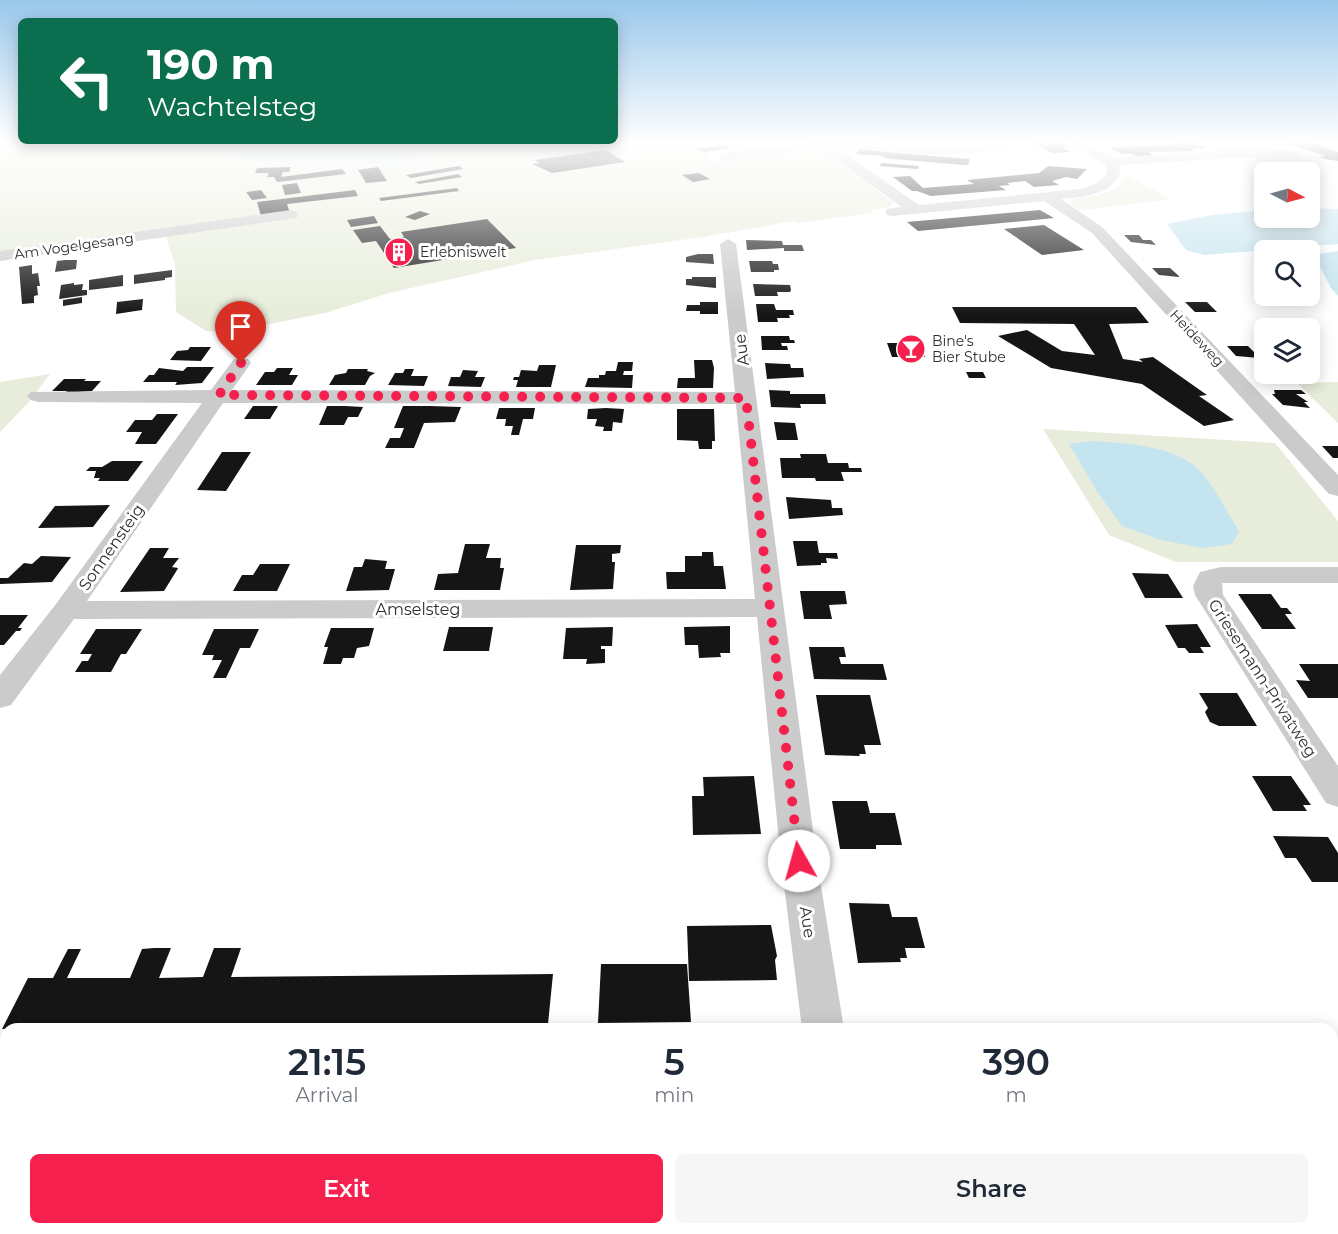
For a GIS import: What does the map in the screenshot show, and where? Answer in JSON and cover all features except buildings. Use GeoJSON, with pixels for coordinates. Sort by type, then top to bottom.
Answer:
{"type":"FeatureCollection","features":[{"type":"Feature","properties":{"kind":"street"},"geometry":{"type":"LineString","coordinates":[[902,200],[915,209]]}},
{"type":"Feature","properties":{"kind":"street"},"geometry":{"type":"LineString","coordinates":[[892,212],[1028,200]]}},
{"type":"Feature","properties":{"kind":"street","name":"Heideweg"},"geometry":{"type":"LineString","coordinates":[[1050,200],[1087,222],[1103,236],[1338,489]]}},
{"type":"Feature","properties":{"kind":"street","name":"Am Vogelgesang"},"geometry":{"type":"LineString","coordinates":[[0,256],[291,216]]}},
{"type":"Feature","properties":{"kind":"street","name":"Aue"},"geometry":{"type":"LineString","coordinates":[[728,244],[799,861],[822,1023]]}},
{"type":"Feature","properties":{"kind":"street","name":"Sonnensteig"},"geometry":{"type":"LineString","coordinates":[[0,698],[66,610],[241,363]]}},
{"type":"Feature","properties":{"kind":"street"},"geometry":{"type":"LineString","coordinates":[[38,396],[746,398]]}},
{"type":"Feature","properties":{"kind":"street","name":"Griesemann-Privatweg"},"geometry":{"type":"LineString","coordinates":[[1338,575],[1221,575],[1210,578],[1207,586],[1209,595],[1338,794]]}},
{"type":"Feature","properties":{"kind":"street","name":"Amselsteg"},"geometry":{"type":"LineString","coordinates":[[66,610],[770,608]]}},
{"type":"Feature","properties":{"kind":"green space"},"geometry":{"type":"Polygon","coordinates":[[[0,200],[890,200],[893,202],[889,207],[872,210],[871,213],[796,223],[791,219],[793,221],[703,237],[535,260],[389,293],[325,313],[228,332],[206,331],[176,312],[175,265],[166,236],[0,253],[0,200]]]}},
{"type":"Feature","properties":{"kind":"green space"},"geometry":{"type":"Polygon","coordinates":[[[1074,200],[1166,200],[1081,210],[1070,204],[1074,200]]]}},
{"type":"Feature","properties":{"kind":"green space"},"geometry":{"type":"Polygon","coordinates":[[[50,374],[29,402],[0,432],[0,382],[50,374]]]}},
{"type":"Feature","properties":{"kind":"green space"},"geometry":{"type":"Polygon","coordinates":[[[1338,382],[1338,423],[1298,384],[1338,382]]]}},
{"type":"Feature","properties":{"kind":"green space"},"geometry":{"type":"Polygon","coordinates":[[[1043,429],[1275,443],[1338,521],[1338,562],[1176,562],[1109,535],[1043,429]]]}},
{"type":"Feature","properties":{"kind":"water"},"geometry":{"type":"Polygon","coordinates":[[[1320,208],[1338,209],[1338,244],[1320,245],[1320,240],[1254,240],[1254,251],[1204,255],[1186,250],[1167,224],[1212,215],[1254,211],[1254,228],[1320,228],[1320,208]]]}},
{"type":"Feature","properties":{"kind":"water"},"geometry":{"type":"Polygon","coordinates":[[[1338,251],[1338,296],[1320,267],[1320,254],[1338,251]]]}},
{"type":"Feature","properties":{"kind":"water"},"geometry":{"type":"Polygon","coordinates":[[[1091,441],[1150,447],[1191,463],[1212,486],[1239,531],[1232,544],[1202,548],[1161,540],[1122,526],[1098,493],[1069,444],[1091,441]]]}},
{"type":"Feature","properties":{"kind":"place","name":"Erlebniswelt"},"geometry":{"type":"Point","coordinates":[399,252]}},
{"type":"Feature","properties":{"kind":"place","name":"Bine's Bier Stube"},"geometry":{"type":"Point","coordinates":[911,349]}},
{"type":"Feature","properties":{"kind":"route"},"geometry":{"type":"LineString","coordinates":[[241,363],[219,395],[746,398],[799,861]]}}]}
